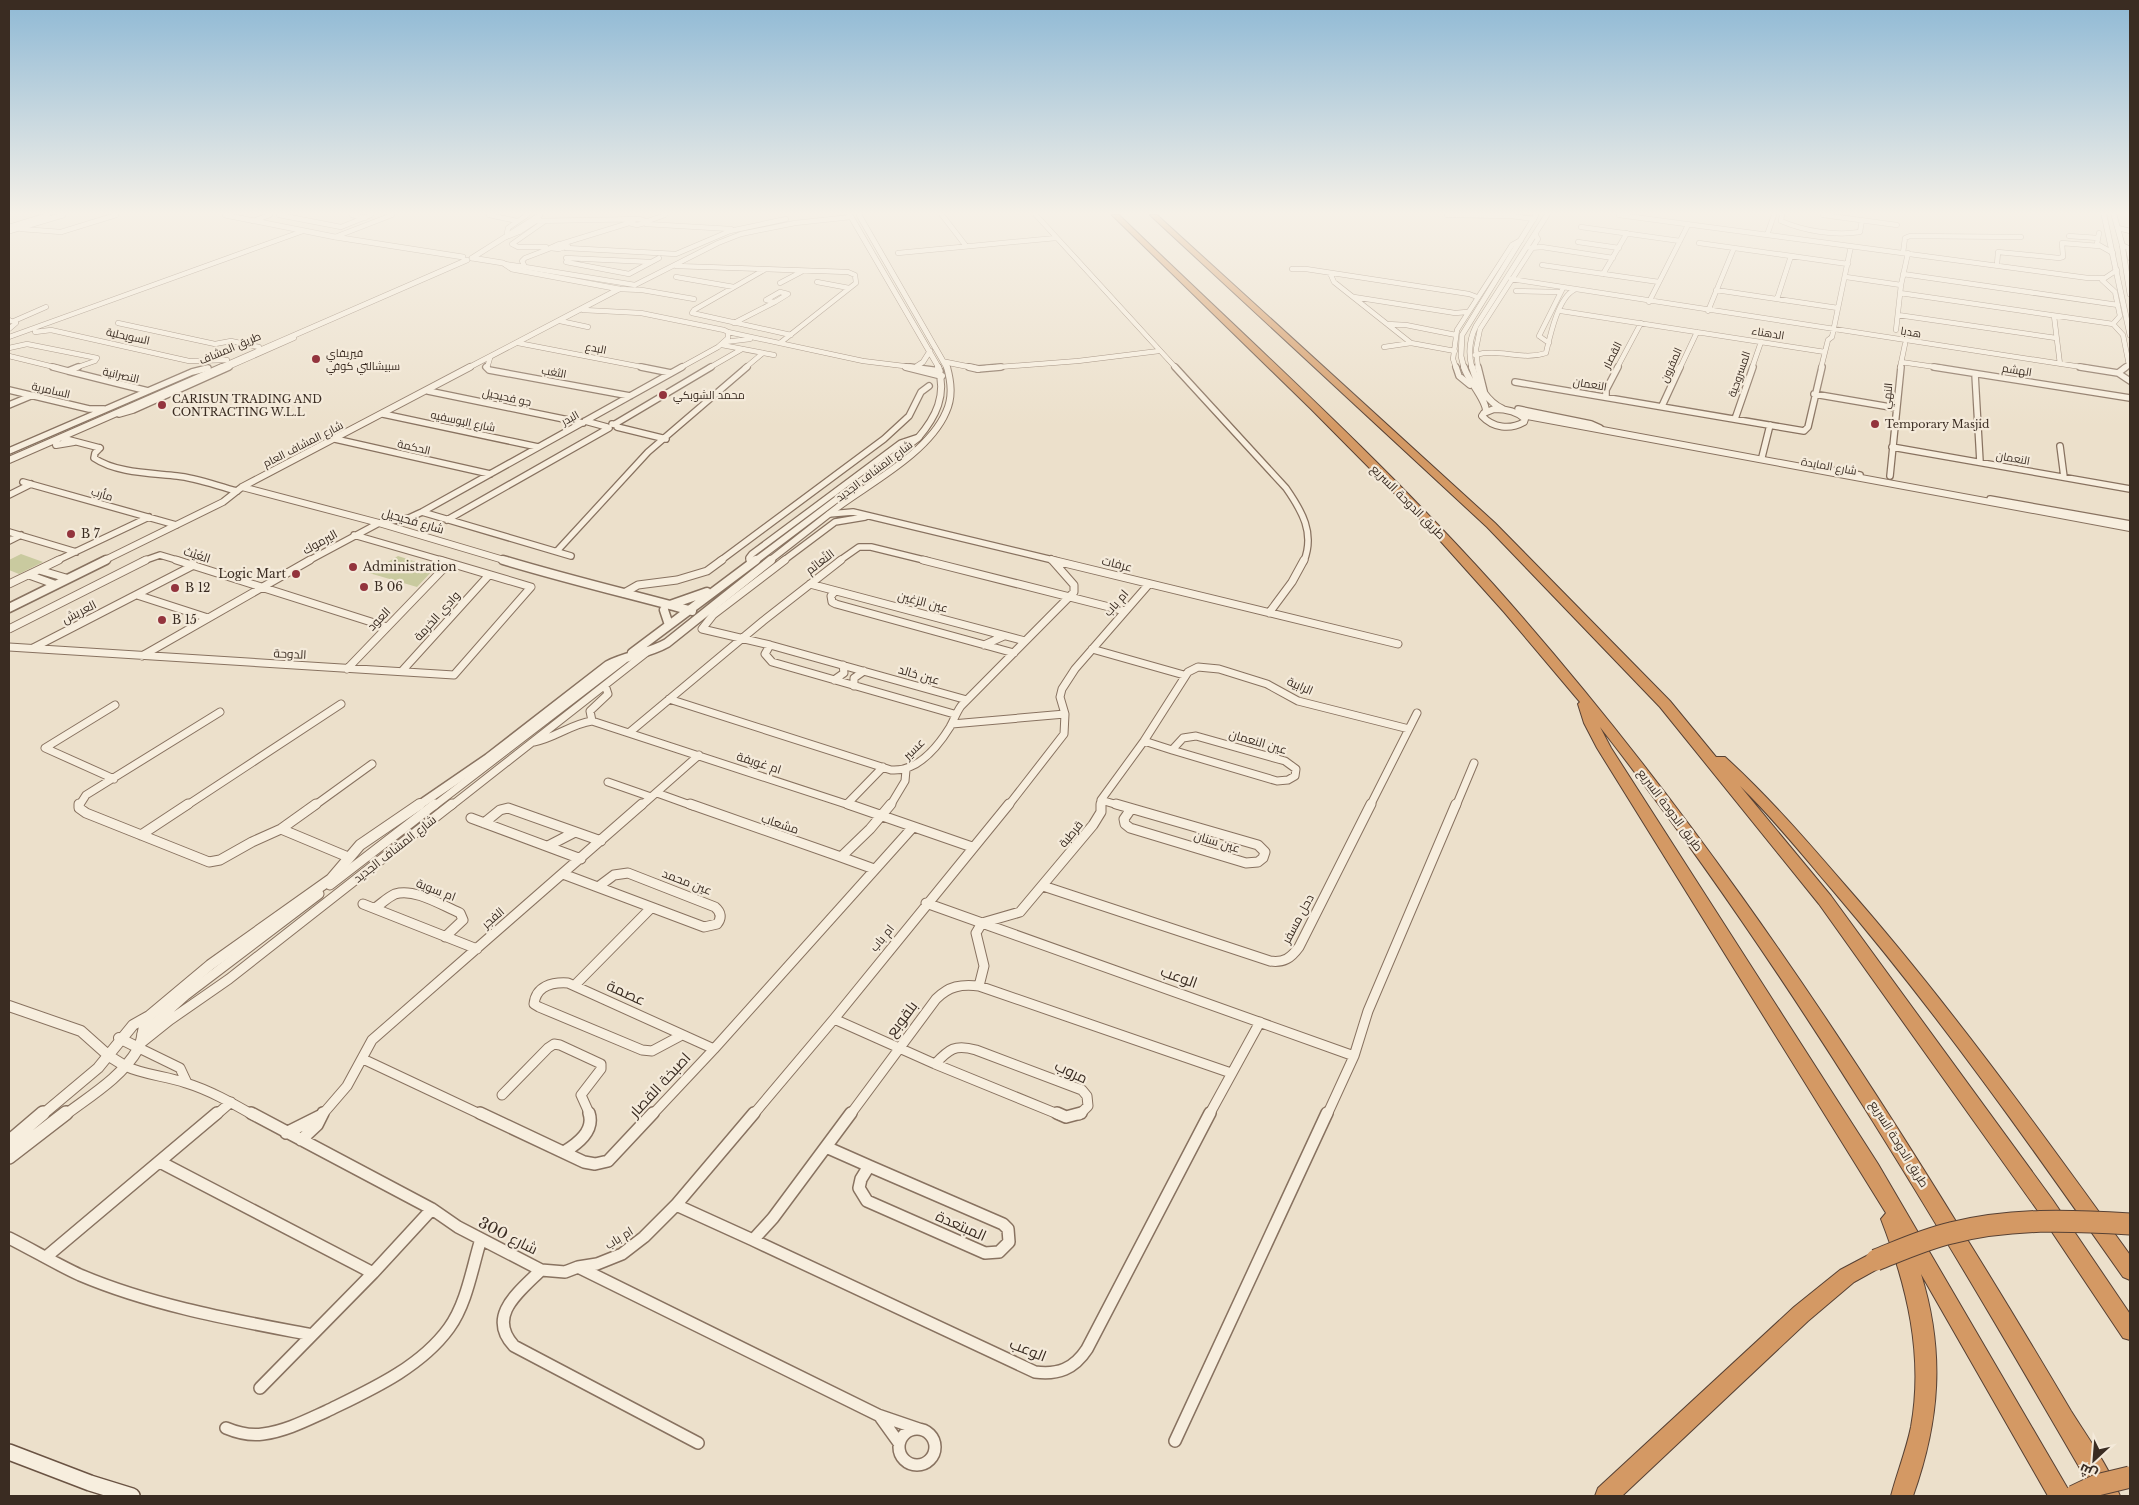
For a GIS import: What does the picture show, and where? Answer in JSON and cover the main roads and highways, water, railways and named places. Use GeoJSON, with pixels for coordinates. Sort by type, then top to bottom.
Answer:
{"type":"FeatureCollection","features":[{"type":"Feature","properties":{"kind":"highway","name":"طريق الدوحة السريع"},"geometry":{"type":"LineString","coordinates":[[1187,285],[1431,524],[1506,606],[1583,696],[1697,844],[1816,1014],[1939,1210],[2109,1496]]}},
{"type":"Feature","properties":{"kind":"highway"},"geometry":{"type":"LineString","coordinates":[[1230,285],[1491,525],[1664,704],[1692,736],[1825,900],[2028,1181],[2130,1331]]}},
{"type":"Feature","properties":{"kind":"highway"},"geometry":{"type":"LineString","coordinates":[[1583,696],[1591,723],[1604,748],[1871,1170],[2061,1496]]}},
{"type":"Feature","properties":{"kind":"highway"},"geometry":{"type":"LineString","coordinates":[[1692,736],[1745,782],[1881,937],[1986,1072],[2130,1271]]}},
{"type":"Feature","properties":{"kind":"highway"},"geometry":{"type":"LineString","coordinates":[[1855,1147],[1900,1241],[1918,1296],[1924,1329],[1927,1379],[1925,1405],[1916,1453],[1902,1496]]}},
{"type":"Feature","properties":{"kind":"highway"},"geometry":{"type":"LineString","coordinates":[[1606,1496],[1801,1314],[1847,1276],[1876,1260],[1927,1239],[1963,1230],[2006,1223],[2060,1221],[2130,1224]]}},
{"type":"Feature","properties":{"kind":"highway"},"geometry":{"type":"LineString","coordinates":[[2074,1496],[2097,1485],[2130,1476]]}},
{"type":"Feature","properties":{"kind":"main road"},"geometry":{"type":"LineString","coordinates":[[9,1452],[82,1480],[132,1496]]}},
{"type":"Feature","properties":{"kind":"place","name":"فيريفاي سبيشالتي كوفي"},"geometry":{"type":"Point","coordinates":[316,359]}},
{"type":"Feature","properties":{"kind":"place","name":"محمد الشوبكي"},"geometry":{"type":"Point","coordinates":[663,395]}},
{"type":"Feature","properties":{"kind":"place","name":"CARISUN TRADING AND CONTRACTING W.L.L"},"geometry":{"type":"Point","coordinates":[162,405]}},
{"type":"Feature","properties":{"kind":"place","name":"Temporary Masjid"},"geometry":{"type":"Point","coordinates":[1875,424]}},
{"type":"Feature","properties":{"kind":"place","name":"B 7"},"geometry":{"type":"Point","coordinates":[71,534]}},
{"type":"Feature","properties":{"kind":"place","name":"Administration"},"geometry":{"type":"Point","coordinates":[353,567]}},
{"type":"Feature","properties":{"kind":"place","name":"Logic Mart"},"geometry":{"type":"Point","coordinates":[296,574]}},
{"type":"Feature","properties":{"kind":"place","name":"B 06"},"geometry":{"type":"Point","coordinates":[364,587]}},
{"type":"Feature","properties":{"kind":"place","name":"B 12"},"geometry":{"type":"Point","coordinates":[175,588]}},
{"type":"Feature","properties":{"kind":"place","name":"B 15"},"geometry":{"type":"Point","coordinates":[162,620]}}]}
